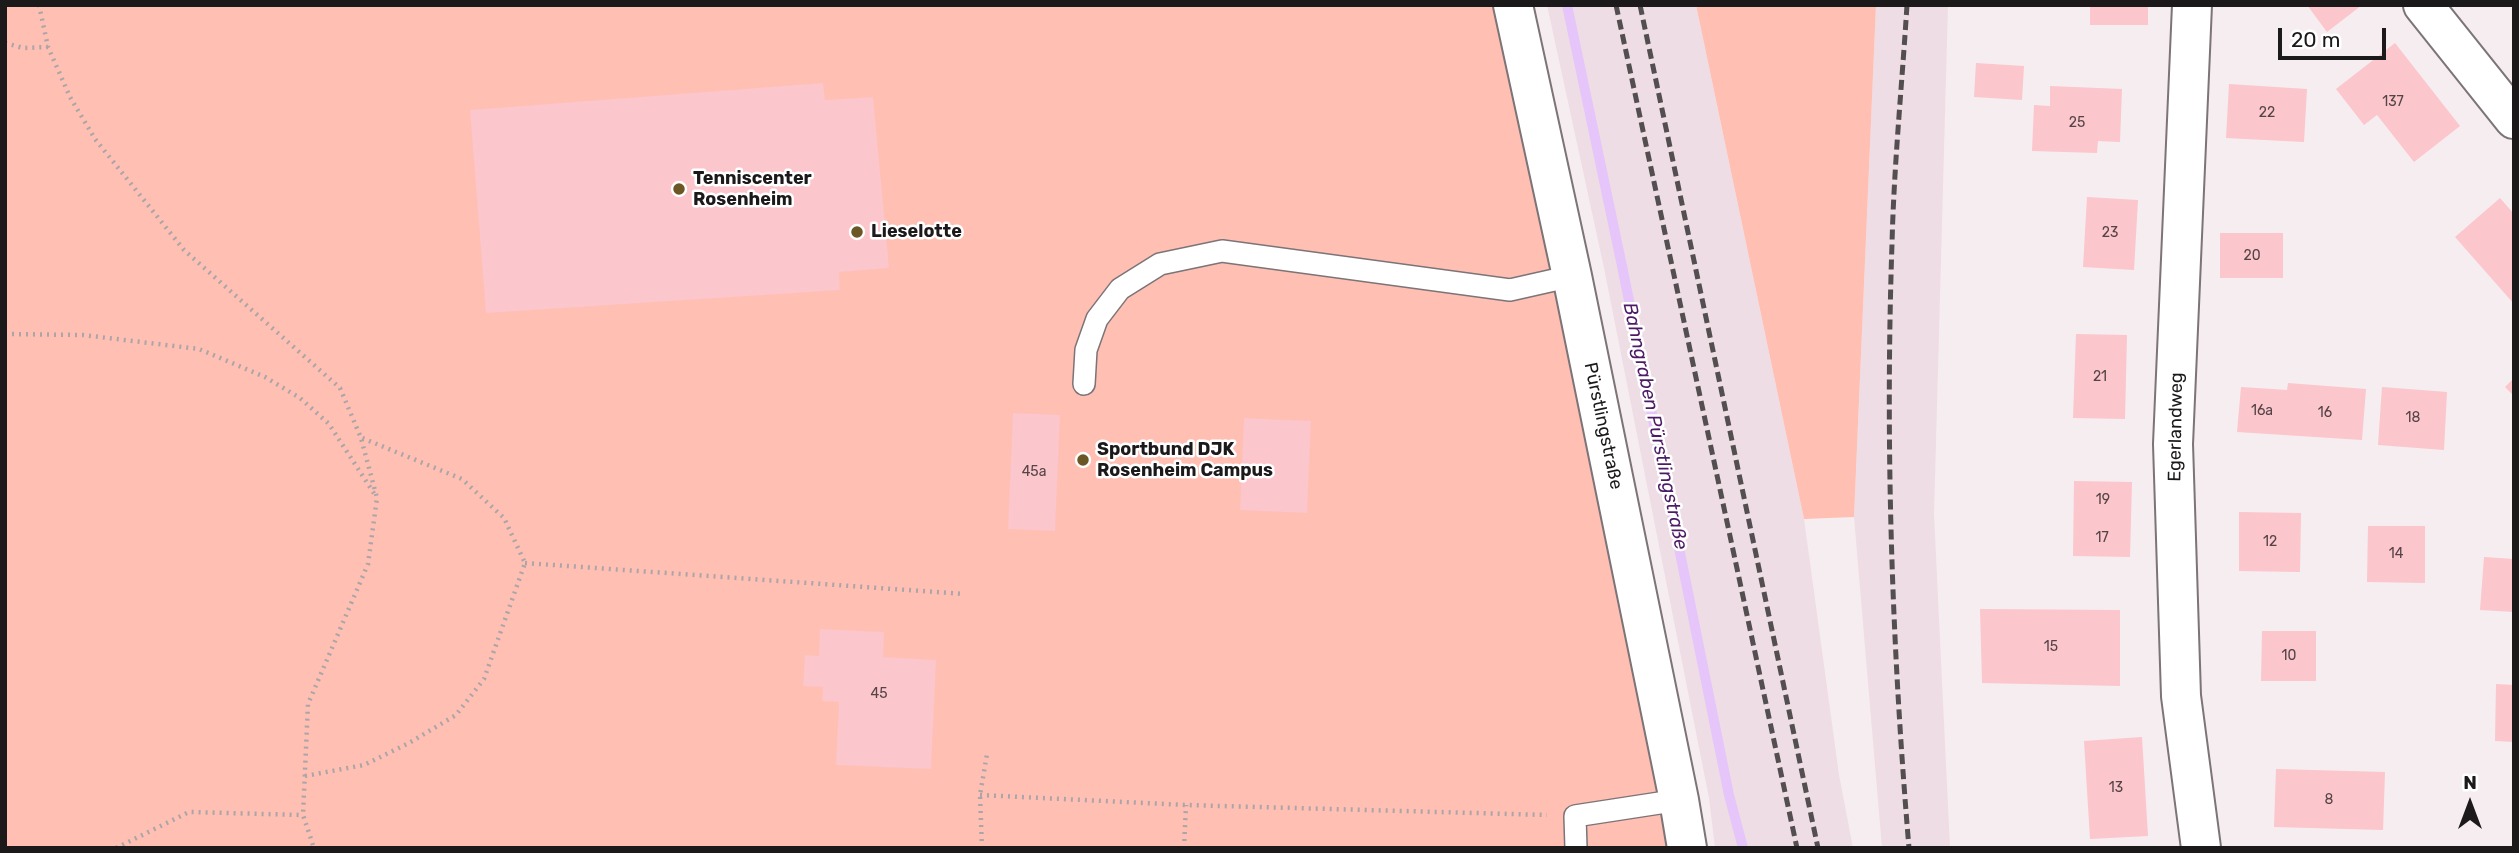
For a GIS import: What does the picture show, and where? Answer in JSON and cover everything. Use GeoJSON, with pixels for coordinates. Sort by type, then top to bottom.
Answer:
{"type":"FeatureCollection","features":[{"type":"Feature","properties":{"kind":"street","name":"Pürstlingstraße"},"geometry":{"type":"LineString","coordinates":[[1513,5],[1572,276],[1687,848]]}},
{"type":"Feature","properties":{"kind":"street","name":"Egerlandweg"},"geometry":{"type":"LineString","coordinates":[[2192,5],[2173,444],[2181,696],[2201,848]]}},
{"type":"Feature","properties":{"kind":"street"},"geometry":{"type":"LineString","coordinates":[[2423,5],[2514,119]]}},
{"type":"Feature","properties":{"kind":"lane"},"geometry":{"type":"LineString","coordinates":[[1084,384],[1086,350],[1097,318],[1120,289],[1160,264],[1222,251],[1510,290],[1572,276]]}},
{"type":"Feature","properties":{"kind":"lane"},"geometry":{"type":"LineString","coordinates":[[1576,848],[1575,816],[1679,800]]}},
{"type":"Feature","properties":{"kind":"path"},"geometry":{"type":"LineString","coordinates":[[39,5],[48,47],[70,97],[103,149],[184,250],[340,388],[361,438],[377,498],[368,564],[308,704],[303,815],[314,848]]}},
{"type":"Feature","properties":{"kind":"path"},"geometry":{"type":"LineString","coordinates":[[5,43],[23,48],[48,47]]}},
{"type":"Feature","properties":{"kind":"path"},"geometry":{"type":"LineString","coordinates":[[5,334],[83,335],[199,349],[265,377],[300,398],[329,424],[377,498]]}},
{"type":"Feature","properties":{"kind":"path"},"geometry":{"type":"LineString","coordinates":[[305,776],[364,765],[410,743],[456,715],[484,680],[525,563],[504,518],[462,479],[361,438]]}},
{"type":"Feature","properties":{"kind":"path"},"geometry":{"type":"LineString","coordinates":[[525,563],[964,594]]}},
{"type":"Feature","properties":{"kind":"path"},"geometry":{"type":"LineString","coordinates":[[982,848],[980,795],[986,754]]}},
{"type":"Feature","properties":{"kind":"path"},"geometry":{"type":"LineString","coordinates":[[980,795],[1186,805],[1575,816]]}},
{"type":"Feature","properties":{"kind":"path"},"geometry":{"type":"LineString","coordinates":[[1184,848],[1186,805]]}},
{"type":"Feature","properties":{"kind":"path"},"geometry":{"type":"LineString","coordinates":[[116,848],[188,812],[303,815]]}},
{"type":"Feature","properties":{"kind":"shaded area","name":"Sportbund DJK Rosenheim Campus"},"geometry":{"type":"Polygon","coordinates":[[[5,5],[1513,5],[1687,848],[5,848],[5,5]]]}},
{"type":"Feature","properties":{"kind":"shaded area"},"geometry":{"type":"Polygon","coordinates":[[[1547,5],[1696,5],[1804,519],[1839,775],[1853,848],[1715,848],[1709,798],[1604,268],[1547,5]]]}},
{"type":"Feature","properties":{"kind":"shaded area"},"geometry":{"type":"Polygon","coordinates":[[[1696,5],[1876,5],[1854,517],[1804,519],[1696,5]]]}},
{"type":"Feature","properties":{"kind":"shaded area"},"geometry":{"type":"Polygon","coordinates":[[[1876,5],[1948,5],[1934,514],[1950,848],[1882,848],[1854,517],[1876,5]]]}},
{"type":"Feature","properties":{"kind":"building"},"geometry":{"type":"Polygon","coordinates":[[[2090,5],[2148,5],[2148,25],[2090,25],[2090,5]]]}},
{"type":"Feature","properties":{"kind":"building"},"geometry":{"type":"Polygon","coordinates":[[[2307,5],[2362,5],[2327,32],[2307,5]]]}},
{"type":"Feature","properties":{"kind":"building"},"geometry":{"type":"Polygon","coordinates":[[[2395,43],[2460,126],[2414,162],[2377,115],[2364,125],[2336,89],[2395,43]]]}},
{"type":"Feature","properties":{"kind":"building"},"geometry":{"type":"Polygon","coordinates":[[[1976,63],[2024,66],[2022,100],[1974,97],[1976,63]]]}},
{"type":"Feature","properties":{"kind":"building","name":"Tenniscenter Rosenheim"},"geometry":{"type":"Polygon","coordinates":[[[823,83],[825,100],[873,97],[889,268],[839,272],[840,290],[486,313],[470,110],[823,83]]]}},
{"type":"Feature","properties":{"kind":"building"},"geometry":{"type":"Polygon","coordinates":[[[2229,84],[2307,89],[2304,142],[2226,138],[2229,84]]]}},
{"type":"Feature","properties":{"kind":"building"},"geometry":{"type":"Polygon","coordinates":[[[2050,86],[2122,89],[2120,142],[2098,141],[2097,153],[2032,151],[2034,105],[2050,106],[2050,86]]]}},
{"type":"Feature","properties":{"kind":"building"},"geometry":{"type":"Polygon","coordinates":[[[2087,197],[2138,200],[2134,270],[2083,267],[2087,197]]]}},
{"type":"Feature","properties":{"kind":"building"},"geometry":{"type":"Polygon","coordinates":[[[2500,198],[2514,214],[2514,304],[2455,237],[2500,198]]]}},
{"type":"Feature","properties":{"kind":"building"},"geometry":{"type":"Polygon","coordinates":[[[2220,233],[2283,233],[2283,278],[2220,278],[2220,233]]]}},
{"type":"Feature","properties":{"kind":"building"},"geometry":{"type":"Polygon","coordinates":[[[2076,334],[2127,335],[2125,419],[2073,418],[2076,334]]]}},
{"type":"Feature","properties":{"kind":"building"},"geometry":{"type":"Polygon","coordinates":[[[2514,378],[2514,396],[2505,387],[2514,378]]]}},
{"type":"Feature","properties":{"kind":"building"},"geometry":{"type":"Polygon","coordinates":[[[2288,383],[2366,389],[2362,440],[2237,432],[2241,387],[2287,390],[2288,383]]]}},
{"type":"Feature","properties":{"kind":"building"},"geometry":{"type":"Polygon","coordinates":[[[2382,387],[2447,392],[2444,450],[2378,445],[2382,387]]]}},
{"type":"Feature","properties":{"kind":"building"},"geometry":{"type":"Polygon","coordinates":[[[1013,413],[1060,415],[1055,531],[1008,529],[1013,413]]]}},
{"type":"Feature","properties":{"kind":"building"},"geometry":{"type":"Polygon","coordinates":[[[1244,418],[1311,421],[1307,513],[1240,510],[1244,418]]]}},
{"type":"Feature","properties":{"kind":"building"},"geometry":{"type":"Polygon","coordinates":[[[2074,481],[2132,482],[2130,557],[2073,556],[2074,481]]]}},
{"type":"Feature","properties":{"kind":"building"},"geometry":{"type":"Polygon","coordinates":[[[2239,512],[2301,513],[2300,572],[2239,571],[2239,512]]]}},
{"type":"Feature","properties":{"kind":"building"},"geometry":{"type":"Polygon","coordinates":[[[2368,526],[2425,526],[2425,583],[2367,582],[2368,526]]]}},
{"type":"Feature","properties":{"kind":"building"},"geometry":{"type":"Polygon","coordinates":[[[2484,557],[2514,559],[2514,612],[2480,610],[2484,557]]]}},
{"type":"Feature","properties":{"kind":"building"},"geometry":{"type":"Polygon","coordinates":[[[1980,609],[2120,610],[2120,686],[1982,683],[1980,609]]]}},
{"type":"Feature","properties":{"kind":"building"},"geometry":{"type":"Polygon","coordinates":[[[820,629],[884,632],[883,657],[936,660],[931,769],[836,765],[839,702],[822,701],[823,687],[803,686],[805,655],[819,656],[820,629]]]}},
{"type":"Feature","properties":{"kind":"building"},"geometry":{"type":"Polygon","coordinates":[[[2262,631],[2316,631],[2316,681],[2261,681],[2262,631]]]}},
{"type":"Feature","properties":{"kind":"building"},"geometry":{"type":"Polygon","coordinates":[[[2496,684],[2514,685],[2514,742],[2495,741],[2496,684]]]}},
{"type":"Feature","properties":{"kind":"building"},"geometry":{"type":"Polygon","coordinates":[[[2142,737],[2148,836],[2090,839],[2084,741],[2142,737]]]}},
{"type":"Feature","properties":{"kind":"building"},"geometry":{"type":"Polygon","coordinates":[[[2276,769],[2385,772],[2383,830],[2274,827],[2276,769]]]}},
{"type":"Feature","properties":{"kind":"waterway","name":"Bahngraben Pürstlingstraße"},"geometry":{"type":"LineString","coordinates":[[1567,5],[1729,795],[1743,848]]}},
{"type":"Feature","properties":{"kind":"railway"},"geometry":{"type":"LineString","coordinates":[[1616,5],[1797,848]]}},
{"type":"Feature","properties":{"kind":"railway"},"geometry":{"type":"LineString","coordinates":[[1640,5],[1818,848]]}},
{"type":"Feature","properties":{"kind":"railway"},"geometry":{"type":"LineString","coordinates":[[1907,5],[1893,214],[1889,395],[1894,622],[1909,848]]}},
{"type":"Feature","properties":{"kind":"place","name":"Tenniscenter Rosenheim"},"geometry":{"type":"Point","coordinates":[679,189]}},
{"type":"Feature","properties":{"kind":"place","name":"Lieselotte"},"geometry":{"type":"Point","coordinates":[857,232]}},
{"type":"Feature","properties":{"kind":"place","name":"Sportbund DJK Rosenheim Campus"},"geometry":{"type":"Point","coordinates":[1083,460]}}]}
